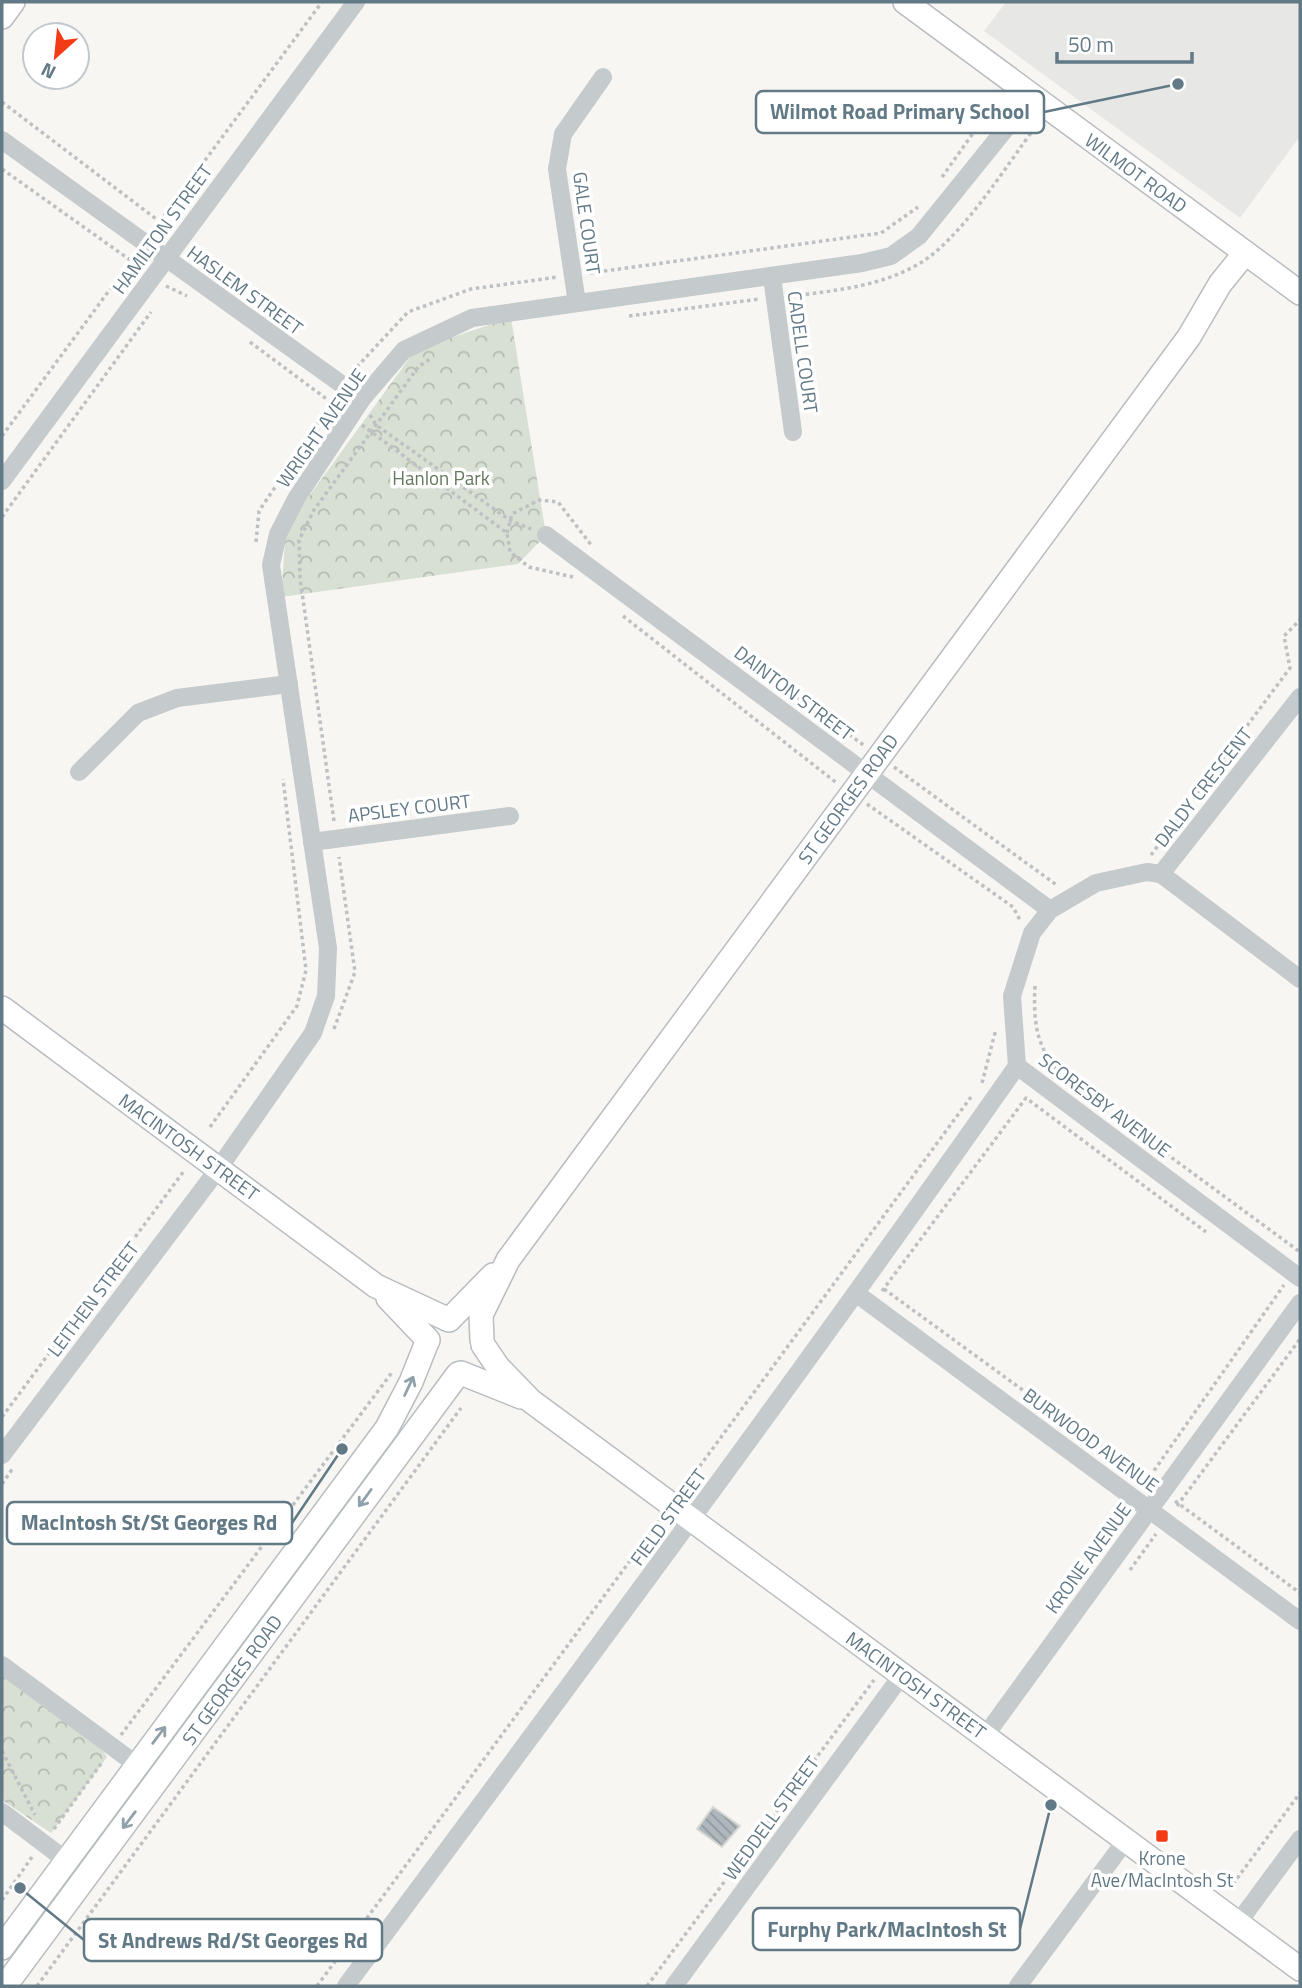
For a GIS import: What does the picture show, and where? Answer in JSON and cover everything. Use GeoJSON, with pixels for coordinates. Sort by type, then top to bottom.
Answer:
{"type":"FeatureCollection","features":[{"type":"Feature","properties":{"kind":"street"},"geometry":{"type":"LineString","coordinates":[[2,17],[13,2]]}},
{"type":"Feature","properties":{"kind":"street","name":"HAMILTON STREET"},"geometry":{"type":"LineString","coordinates":[[2,481],[356,2]]}},
{"type":"Feature","properties":{"kind":"street","name":"WILMOT ROAD"},"geometry":{"type":"LineString","coordinates":[[905,2],[1300,293]]}},
{"type":"Feature","properties":{"kind":"street","name":"GALE COURT"},"geometry":{"type":"LineString","coordinates":[[578,303],[557,169],[563,134],[604,77]]}},
{"type":"Feature","properties":{"kind":"street","name":"WRIGHT AVENUE"},"geometry":{"type":"LineString","coordinates":[[219,1168],[313,1032],[326,996],[328,948],[271,565],[276,544],[296,499],[362,400],[404,350],[472,318],[862,264],[891,256],[919,236],[1032,96]]}},
{"type":"Feature","properties":{"kind":"street","name":"HASLEM STREET"},"geometry":{"type":"LineString","coordinates":[[2,140],[362,400]]}},
{"type":"Feature","properties":{"kind":"street","name":"ST GEORGES ROAD"},"geometry":{"type":"LineString","coordinates":[[449,1319],[508,1260],[1189,337],[1231,293],[1250,257]]}},
{"type":"Feature","properties":{"kind":"street","name":"CADELL COURT"},"geometry":{"type":"LineString","coordinates":[[772,277],[793,432]]}},
{"type":"Feature","properties":{"kind":"street","name":"DAINTON STREET"},"geometry":{"type":"LineString","coordinates":[[546,536],[1046,907]]}},
{"type":"Feature","properties":{"kind":"street"},"geometry":{"type":"LineString","coordinates":[[79,772],[138,713],[177,698],[289,684]]}},
{"type":"Feature","properties":{"kind":"street","name":"DALDY CRESCENT"},"geometry":{"type":"LineString","coordinates":[[1046,907],[1096,883],[1147,872],[1161,874],[1300,697]]}},
{"type":"Feature","properties":{"kind":"street","name":"APSLEY COURT"},"geometry":{"type":"LineString","coordinates":[[312,842],[510,816]]}},
{"type":"Feature","properties":{"kind":"street"},"geometry":{"type":"LineString","coordinates":[[1161,874],[1300,979]]}},
{"type":"Feature","properties":{"kind":"street","name":"SCORESBY AVENUE"},"geometry":{"type":"LineString","coordinates":[[1046,907],[1032,933],[1012,996],[1017,1066],[1300,1278]]}},
{"type":"Feature","properties":{"kind":"street","name":"MACINTOSH STREET"},"geometry":{"type":"LineString","coordinates":[[2,1008],[376,1286],[428,1341]]}},
{"type":"Feature","properties":{"kind":"street","name":"FIELD STREET"},"geometry":{"type":"LineString","coordinates":[[346,1986],[693,1520],[864,1299],[869,1278],[1017,1066]]}},
{"type":"Feature","properties":{"kind":"street","name":"LEITHEN STREET"},"geometry":{"type":"LineString","coordinates":[[2,1455],[219,1168]]}},
{"type":"Feature","properties":{"kind":"street","name":"ST GEORGES ROAD"},"geometry":{"type":"LineString","coordinates":[[482,1342],[481,1315],[508,1260]]}},
{"type":"Feature","properties":{"kind":"street","name":"MACINTOSH STREET"},"geometry":{"type":"LineString","coordinates":[[376,1286],[449,1319]]}},
{"type":"Feature","properties":{"kind":"street","name":"BURWOOD AVENUE"},"geometry":{"type":"LineString","coordinates":[[864,1299],[1300,1620]]}},
{"type":"Feature","properties":{"kind":"street","name":"KRONE AVENUE"},"geometry":{"type":"LineString","coordinates":[[985,1736],[1150,1509],[1296,1299]]}},
{"type":"Feature","properties":{"kind":"street"},"geometry":{"type":"LineString","coordinates":[[449,1319],[473,1326],[482,1342],[475,1366],[460,1374],[435,1366],[430,1359],[428,1341],[436,1326],[449,1319]]}},
{"type":"Feature","properties":{"kind":"street","name":"ST GEORGES ROAD"},"geometry":{"type":"LineString","coordinates":[[2,1948],[387,1428],[411,1382],[428,1341]]}},
{"type":"Feature","properties":{"kind":"street","name":"MACINTOSH STREET"},"geometry":{"type":"LineString","coordinates":[[482,1342],[498,1367],[531,1401],[1300,1969]]}},
{"type":"Feature","properties":{"kind":"street","name":"ST GEORGES ROAD"},"geometry":{"type":"LineString","coordinates":[[5,1986],[460,1374]]}},
{"type":"Feature","properties":{"kind":"street","name":"MACINTOSH STREET"},"geometry":{"type":"LineString","coordinates":[[460,1374],[531,1401]]}},
{"type":"Feature","properties":{"kind":"street"},"geometry":{"type":"LineString","coordinates":[[303,1541],[323,1556]]}},
{"type":"Feature","properties":{"kind":"street"},"geometry":{"type":"LineString","coordinates":[[2,1665],[158,1780]]}},
{"type":"Feature","properties":{"kind":"street","name":"WEDDELL STREET"},"geometry":{"type":"LineString","coordinates":[[674,1986],[902,1675]]}},
{"type":"Feature","properties":{"kind":"street"},"geometry":{"type":"LineString","coordinates":[[2,1812],[44,1844],[73,1894]]}},
{"type":"Feature","properties":{"kind":"street"},"geometry":{"type":"LineString","coordinates":[[1238,1923],[1300,1839]]}},
{"type":"Feature","properties":{"kind":"street"},"geometry":{"type":"LineString","coordinates":[[1018,1986],[1126,1840]]}},
{"type":"Feature","properties":{"kind":"path"},"geometry":{"type":"LineString","coordinates":[[2,436],[322,2]]}},
{"type":"Feature","properties":{"kind":"path"},"geometry":{"type":"LineString","coordinates":[[937,183],[998,98]]}},
{"type":"Feature","properties":{"kind":"path"},"geometry":{"type":"LineString","coordinates":[[2,103],[160,220],[180,240]]}},
{"type":"Feature","properties":{"kind":"path"},"geometry":{"type":"LineString","coordinates":[[622,316],[844,289],[900,274],[920,264],[958,229],[1036,126]]}},
{"type":"Feature","properties":{"kind":"path"},"geometry":{"type":"LineString","coordinates":[[2,169],[173,291],[188,296]]}},
{"type":"Feature","properties":{"kind":"path"},"geometry":{"type":"LineString","coordinates":[[343,362],[354,370],[408,312],[471,289],[881,233],[922,204]]}},
{"type":"Feature","properties":{"kind":"path"},"geometry":{"type":"LineString","coordinates":[[243,337],[507,533],[510,552],[529,566],[573,578]]}},
{"type":"Feature","properties":{"kind":"path"},"geometry":{"type":"LineString","coordinates":[[329,1036],[337,1025],[355,972],[300,578],[299,540],[314,510],[419,366],[439,354]]}},
{"type":"Feature","properties":{"kind":"path"},"geometry":{"type":"LineString","coordinates":[[362,400],[376,425],[511,521],[546,536]]}},
{"type":"Feature","properties":{"kind":"path"},"geometry":{"type":"LineString","coordinates":[[616,611],[852,794],[1013,907],[1021,922]]}},
{"type":"Feature","properties":{"kind":"path"},"geometry":{"type":"LineString","coordinates":[[1145,863],[1290,668],[1284,636],[1300,620]]}},
{"type":"Feature","properties":{"kind":"path"},"geometry":{"type":"LineString","coordinates":[[1014,933],[1021,922],[1046,907],[1059,893],[1059,887],[1070,882]]}},
{"type":"Feature","properties":{"kind":"path"},"geometry":{"type":"LineString","coordinates":[[1036,975],[1033,1017],[1046,1059],[1066,1079]]}},
{"type":"Feature","properties":{"kind":"path"},"geometry":{"type":"LineString","coordinates":[[317,1986],[984,1080],[998,1017]]}},
{"type":"Feature","properties":{"kind":"path"},"geometry":{"type":"LineString","coordinates":[[864,1299],[884,1289],[1027,1098],[1215,1239]]}},
{"type":"Feature","properties":{"kind":"path"},"geometry":{"type":"LineString","coordinates":[[1144,1137],[1300,1252]]}},
{"type":"Feature","properties":{"kind":"path"},"geometry":{"type":"LineString","coordinates":[[2,1417],[184,1171]]}},
{"type":"Feature","properties":{"kind":"path"},"geometry":{"type":"LineString","coordinates":[[849,1263],[1300,1593]]}},
{"type":"Feature","properties":{"kind":"path"},"geometry":{"type":"LineString","coordinates":[[1271,1280],[1296,1299]]}},
{"type":"Feature","properties":{"kind":"path"},"geometry":{"type":"LineString","coordinates":[[2,1900],[396,1366]]}},
{"type":"Feature","properties":{"kind":"path"},"geometry":{"type":"LineString","coordinates":[[37,1986],[461,1409]]}},
{"type":"Feature","properties":{"kind":"path"},"geometry":{"type":"LineString","coordinates":[[647,1986],[874,1680]]}},
{"type":"Feature","properties":{"kind":"path"},"geometry":{"type":"LineString","coordinates":[[2,1751],[38,1820],[44,1844]]}},
{"type":"Feature","properties":{"kind":"path"},"geometry":{"type":"LineString","coordinates":[[1233,1884],[1300,1793]]}},
{"type":"Feature","properties":{"kind":"shaded area"},"geometry":{"type":"Polygon","coordinates":[[[1006,2],[1300,2],[1300,136],[1240,218],[984,31],[1006,2]]]}},
{"type":"Feature","properties":{"kind":"green space","name":"Hanlon Park"},"geometry":{"type":"Polygon","coordinates":[[[511,318],[546,535],[518,564],[281,597],[286,528],[416,349],[511,318]]]}},
{"type":"Feature","properties":{"kind":"green space"},"geometry":{"type":"Polygon","coordinates":[[[2,1675],[102,1749],[107,1757],[51,1833],[2,1800],[2,1675]]]}},
{"type":"Feature","properties":{"kind":"building"},"geometry":{"type":"Polygon","coordinates":[[[713,1807],[740,1826],[722,1847],[697,1829],[713,1807]]]}},
{"type":"Feature","properties":{"kind":"place","name":"Wilmot Road Primary School"},"geometry":{"type":"Point","coordinates":[1178,84]}},
{"type":"Feature","properties":{"kind":"place","name":"MacIntosh St/St Georges Rd"},"geometry":{"type":"Point","coordinates":[342,1449]}},
{"type":"Feature","properties":{"kind":"place","name":"Furphy Park/MacIntosh St"},"geometry":{"type":"Point","coordinates":[1051,1805]}},
{"type":"Feature","properties":{"kind":"place","name":"Krone Ave/MacIntosh St"},"geometry":{"type":"Point","coordinates":[1162,1836]}},
{"type":"Feature","properties":{"kind":"place","name":"St Andrews Rd/St Georges Rd"},"geometry":{"type":"Point","coordinates":[20,1888]}}]}
